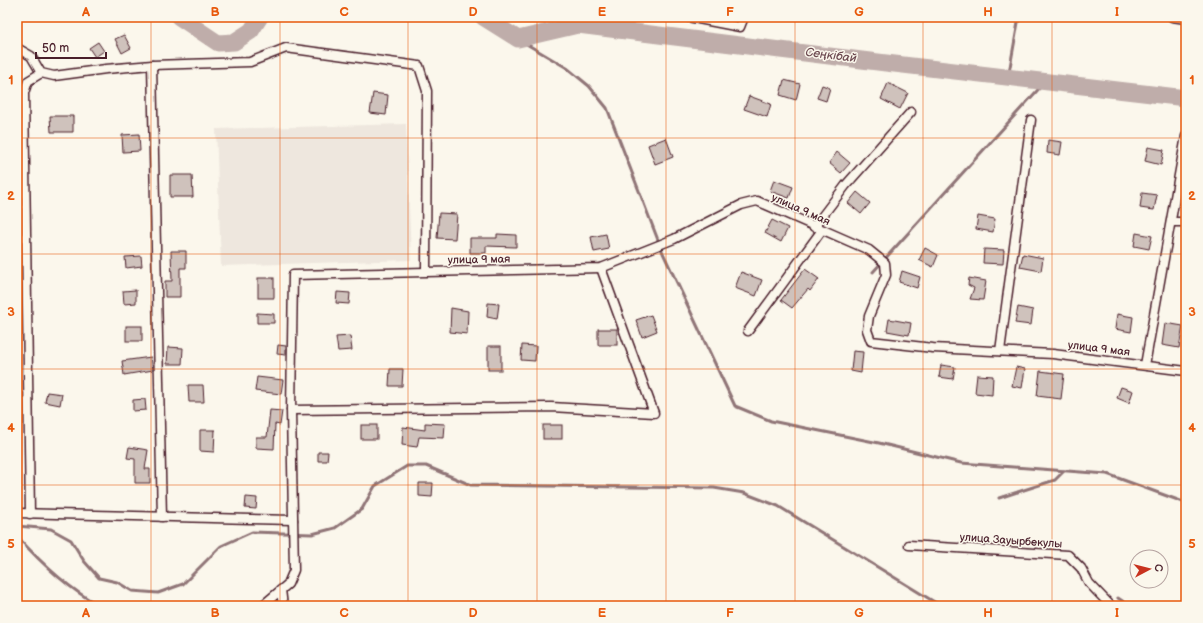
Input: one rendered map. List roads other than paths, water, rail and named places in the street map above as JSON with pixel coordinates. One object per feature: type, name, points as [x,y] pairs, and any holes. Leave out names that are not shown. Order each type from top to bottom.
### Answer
[{"type":"street","points":[[688,17],[740,27],[744,17]]},
{"type":"street","points":[[1172,17],[1186,19]]},
{"type":"street","points":[[17,48],[31,56],[41,73]]},
{"type":"street","points":[[30,514],[24,93],[28,81],[41,73],[54,76],[152,65],[250,62],[286,48],[419,66],[427,91],[426,271]]},
{"type":"street","points":[[152,65],[162,517]]},
{"type":"street","points":[[748,331],[846,185],[911,112]]},
{"type":"street","points":[[1000,350],[1030,120]]},
{"type":"street","points":[[1145,365],[1186,136]]},
{"type":"street","name":"улица 9 мая","points":[[291,410],[293,275],[601,268],[674,239],[741,205],[757,201],[869,250],[885,263],[886,274],[869,316],[867,330],[871,341],[933,348],[1000,350],[1053,354],[1186,371]]},
{"type":"street","points":[[1171,222],[1186,222]]},
{"type":"street","points":[[262,606],[288,584],[294,570],[291,410],[550,406],[654,413],[601,268]]},
{"type":"street","points":[[17,513],[293,520]]},
{"type":"street","name":"улица Зауырбекулы","points":[[909,545],[1068,555],[1081,568],[1089,583],[1111,606]]},
{"type":"street","points":[[281,590],[283,606]]},
{"type":"waterway","name":"Сеңкібай","points":[[179,17],[218,43],[234,42],[251,31],[260,17]]},
{"type":"waterway","name":"Сеңкібай","points":[[483,17],[518,39],[578,25],[1186,98]]},
{"type":"waterway","points":[[1008,78],[1019,17]]},
{"type":"waterway","points":[[518,39],[567,68],[589,86],[607,108],[663,253],[735,406],[771,421],[879,443],[961,463],[1107,474],[1186,503]]},
{"type":"waterway","points":[[873,272],[1045,82]]},
{"type":"waterway","points":[[17,526],[51,529],[71,540],[84,561],[99,578],[117,582],[132,591],[158,593],[183,584],[221,546],[252,532],[312,534],[335,528],[362,509],[375,486],[407,466],[426,466],[471,485],[714,488],[744,493],[778,506],[941,606]]},
{"type":"waterway","points":[[999,498],[1055,480],[1064,471]]},
{"type":"waterway","points":[[17,536],[35,556],[66,583],[77,592],[100,606]]},
{"type":"waterway","points":[[1118,598],[1130,606]]}]
